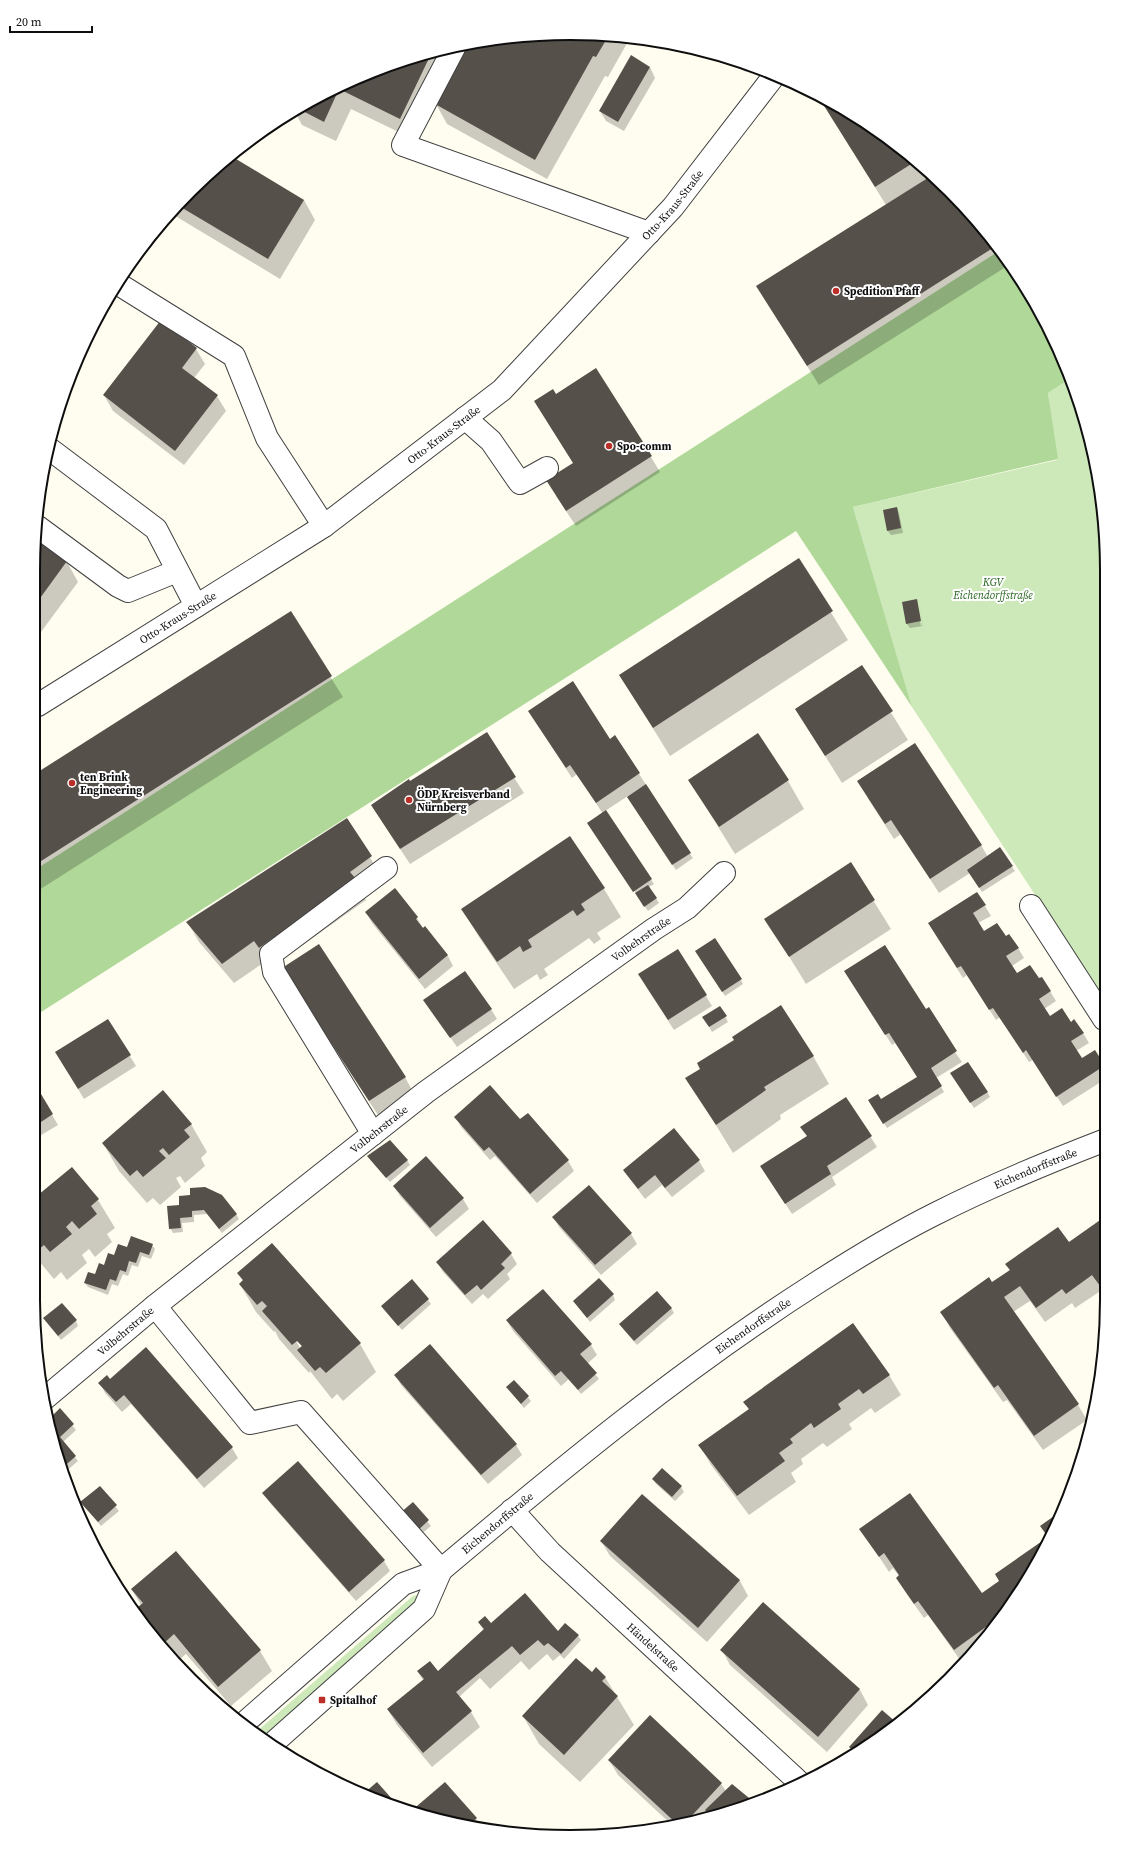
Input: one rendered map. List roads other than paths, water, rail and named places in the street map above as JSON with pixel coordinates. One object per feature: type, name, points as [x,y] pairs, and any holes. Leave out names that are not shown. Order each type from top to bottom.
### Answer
[{"type":"street","points":[[451,54],[403,145],[649,233]]},
{"type":"street","name":"Otto-Kraus-Straße","points":[[40,704],[324,526],[502,390],[672,207],[771,79]]},
{"type":"street","points":[[122,287],[234,356],[267,438],[324,526]]},
{"type":"street","points":[[465,418],[491,441],[520,483],[547,468]]},
{"type":"street","points":[[54,452],[156,529],[196,606]]},
{"type":"street","points":[[42,530],[118,586],[128,591],[177,571]]},
{"type":"street","points":[[373,1134],[274,972],[272,954],[386,868]]},
{"type":"street","name":"Volbehrstraße","points":[[49,1395],[155,1306],[426,1092],[654,929],[687,908],[724,873]]},
{"type":"street","points":[[1031,906],[1100,1013]]},
{"type":"street","name":"Eichendorffstraße","points":[[247,1720],[403,1584],[441,1570],[512,1510],[648,1400],[757,1322],[843,1266],[910,1227],[965,1199],[1042,1165],[1100,1142]]},
{"type":"street","points":[[155,1306],[250,1423],[301,1412],[441,1570]]},
{"type":"street","name":"Händelstraße","points":[[512,1510],[550,1552],[796,1779]]},
{"type":"street","name":"Eichendorffstraße","points":[[276,1741],[424,1609],[441,1570]]},
{"type":"place","name":"Spedition Pfaff","points":[[836,291]]},
{"type":"place","name":"Spo-comm","points":[[609,446]]},
{"type":"place","name":"ten Brink Engineering","points":[[72,783]]},
{"type":"place","name":"ÖDP Kreisverband Nürnberg","points":[[409,800]]},
{"type":"place","name":"Spitalhof","points":[[322,1700]]},
{"type":"park label","name":"KGV Eichendorffstraße","points":[[993,588]]}]
